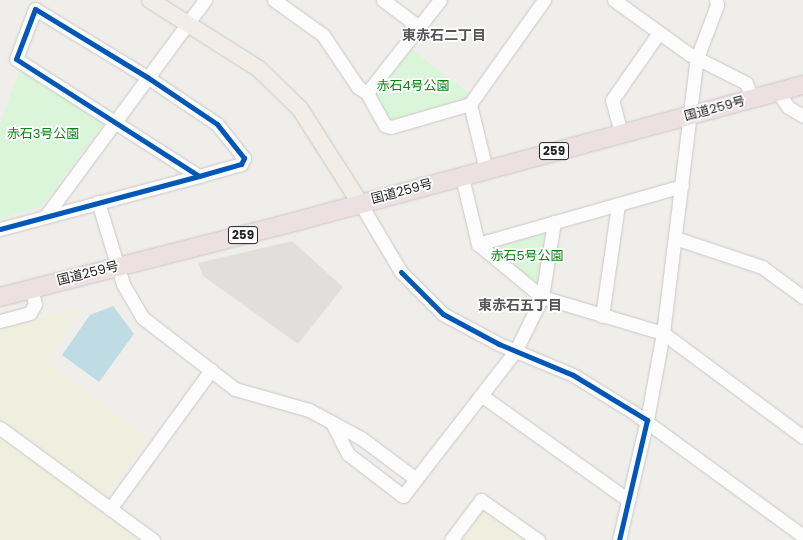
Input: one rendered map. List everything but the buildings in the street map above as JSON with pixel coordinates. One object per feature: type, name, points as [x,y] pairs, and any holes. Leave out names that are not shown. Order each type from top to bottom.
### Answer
[{"type":"highway","name":"国道259号","points":[[0,297],[462,177],[803,85]]},
{"type":"main road","points":[[150,0],[259,69],[300,109],[360,203]]},
{"type":"street","points":[[45,217],[205,0]]},
{"type":"street","points":[[274,0],[323,35],[358,87],[367,93],[386,125],[391,127],[470,104],[544,0]]},
{"type":"street","points":[[383,0],[419,27]]},
{"type":"street","points":[[367,93],[440,0]]},
{"type":"street","points":[[614,0],[658,34],[697,58],[746,82],[752,99]]},
{"type":"street","points":[[619,540],[646,420],[663,333],[697,58],[717,5],[716,0]]},
{"type":"street","points":[[0,229],[199,176],[241,164],[244,158],[217,124],[147,77],[35,9],[16,58],[116,121],[199,176]]},
{"type":"street","points":[[622,133],[612,100],[658,34]]},
{"type":"street","points":[[778,92],[788,107],[803,116]]},
{"type":"street","points":[[470,104],[486,170]]},
{"type":"street","points":[[462,177],[478,244],[542,297],[663,333],[803,437]]},
{"type":"street","points":[[478,244],[682,186]]},
{"type":"street","points":[[98,202],[123,284],[143,318],[235,389],[309,410],[361,438],[416,479]]},
{"type":"street","points":[[360,203],[401,272],[443,314],[516,350],[573,375],[646,420],[803,536]]},
{"type":"street","points":[[602,316],[618,205]]},
{"type":"street","points":[[333,424],[348,454],[403,496],[516,350],[542,297],[554,222]]},
{"type":"street","points":[[675,238],[762,267],[803,297]]},
{"type":"street","points":[[0,322],[30,313],[35,304],[31,288]]},
{"type":"street","points":[[110,509],[211,370]]},
{"type":"street","points":[[481,395],[628,500]]},
{"type":"street","points":[[0,428],[153,540]]},
{"type":"street","points":[[451,540],[481,500],[538,540]]},
{"type":"green space","name":"赤石4号公園","points":[[409,47],[472,95],[465,101],[390,120],[373,91]]},
{"type":"green space","name":"赤石3号公園","points":[[20,68],[105,122],[41,207],[0,219],[0,123]]},
{"type":"green space","name":"赤石5号公園","points":[[547,232],[541,291],[488,248]]},
{"type":"green space","points":[[86,305],[46,361],[148,438],[97,509],[138,540],[0,540],[0,330]]},
{"type":"green space","points":[[484,508],[527,540],[460,540]]},
{"type":"shaded area","points":[[292,241],[343,287],[298,344],[203,276],[198,263]]},
{"type":"water","points":[[113,306],[134,334],[99,382],[62,355],[90,315]]},
{"type":"cycle path","points":[[0,229],[199,176],[241,164],[244,158],[217,124],[147,77],[35,9],[16,59],[199,176]]},
{"type":"cycle path","points":[[401,272],[443,314],[499,344],[573,375],[647,420],[619,540]]},
{"type":"district","name":"東赤石二丁目","points":[[444,35]]},
{"type":"district","name":"東赤石五丁目","points":[[520,305]]}]
